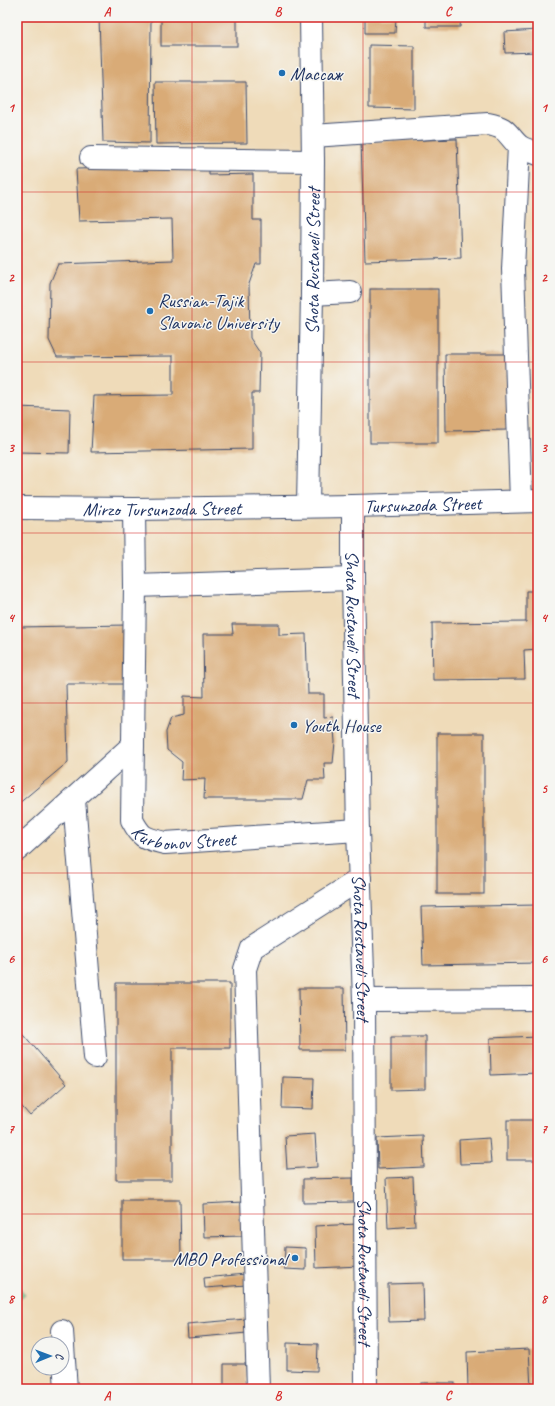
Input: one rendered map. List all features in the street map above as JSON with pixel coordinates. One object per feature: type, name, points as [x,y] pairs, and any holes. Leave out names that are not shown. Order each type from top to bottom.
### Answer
[{"type":"street","name":"Shota Rustaveli Street","points":[[308,506],[313,161],[311,17]]},
{"type":"street","points":[[313,136],[488,124],[500,126],[528,150],[513,269],[528,446],[529,501]]},
{"type":"street","points":[[91,158],[313,161]]},
{"type":"street","points":[[312,294],[350,292]]},
{"type":"street","name":"Tursunzoda Street","points":[[308,506],[529,501]]},
{"type":"street","name":"Mirzo Tursunzoda Street","points":[[17,508],[134,509],[308,506]]},
{"type":"street","name":"Shota Rustaveli Street","points":[[353,506],[358,830],[364,1000],[366,1389]]},
{"type":"street","name":"Kurbonov Street","points":[[134,509],[135,586],[132,820],[139,834],[165,843],[358,830]]},
{"type":"street","points":[[135,586],[353,579]]},
{"type":"street","points":[[17,850],[74,800],[132,745]]},
{"type":"street","points":[[74,800],[95,1057]]},
{"type":"street","points":[[258,1389],[245,969],[252,948],[360,879]]},
{"type":"street","points":[[364,1000],[538,999]]},
{"type":"street","points":[[62,1331],[66,1389]]},
{"type":"green space","points":[[17,1284],[25,1295],[17,1301]]},
{"type":"building","points":[[99,17],[151,17],[150,143],[103,142]]},
{"type":"building","points":[[161,17],[237,17],[237,46],[161,46]]},
{"type":"building","points":[[365,17],[396,17],[395,33],[365,33]]},
{"type":"building","points":[[426,17],[461,17],[460,27],[426,27]]},
{"type":"building","points":[[538,30],[538,52],[505,53],[504,32]]},
{"type":"building","points":[[369,45],[414,46],[414,109],[369,108]]},
{"type":"building","points":[[155,82],[246,82],[247,143],[156,144]]},
{"type":"building","points":[[457,139],[461,258],[365,261],[361,142]]},
{"type":"building","name":"Russian-Tajik Slavonic University","points":[[209,166],[209,175],[253,174],[253,220],[261,220],[261,264],[256,264],[249,284],[250,338],[260,353],[259,393],[252,393],[252,449],[91,452],[94,396],[173,395],[173,356],[57,357],[49,340],[50,283],[58,264],[173,260],[172,219],[79,221],[76,169]]},
{"type":"building","points":[[370,289],[438,289],[438,443],[370,443]]},
{"type":"building","points":[[445,354],[508,354],[508,430],[446,431]]},
{"type":"building","points":[[17,407],[70,409],[69,453],[17,452]]},
{"type":"building","points":[[526,591],[538,591],[538,649],[524,650],[525,679],[433,680],[432,623],[526,622]]},
{"type":"building","points":[[232,624],[279,624],[279,635],[306,634],[308,694],[324,694],[324,718],[333,717],[335,742],[333,763],[324,763],[325,780],[308,780],[303,799],[204,799],[205,779],[181,780],[182,762],[167,750],[166,732],[171,718],[184,715],[184,696],[204,697],[203,634],[233,634]]},
{"type":"building","points":[[127,625],[125,684],[66,684],[68,762],[17,805],[17,683],[19,627]]},
{"type":"building","points":[[437,733],[484,733],[484,894],[437,894]]},
{"type":"building","points":[[538,905],[538,963],[423,965],[421,907]]},
{"type":"building","points":[[116,983],[230,983],[230,1048],[172,1048],[172,1180],[116,1180]]},
{"type":"building","points":[[299,988],[344,988],[345,1050],[300,1050]]},
{"type":"building","points":[[17,1027],[66,1084],[30,1116],[17,1101]]},
{"type":"building","points":[[391,1036],[425,1036],[425,1089],[391,1090]]},
{"type":"building","points":[[538,1036],[538,1073],[491,1075],[490,1038]]},
{"type":"building","points":[[283,1077],[314,1078],[313,1109],[282,1108]]},
{"type":"building","points":[[507,1120],[538,1120],[538,1160],[507,1160]]},
{"type":"building","points":[[315,1134],[317,1167],[287,1169],[285,1136]]},
{"type":"building","points":[[423,1136],[424,1167],[378,1169],[377,1138]]},
{"type":"building","points":[[489,1138],[491,1163],[460,1164],[459,1140]]},
{"type":"building","points":[[413,1177],[415,1226],[388,1228],[386,1178]]},
{"type":"building","points":[[353,1178],[354,1202],[303,1203],[303,1179]]},
{"type":"building","points":[[122,1200],[180,1200],[181,1259],[122,1259]]},
{"type":"building","points":[[243,1202],[244,1236],[204,1237],[203,1204]]},
{"type":"building","points":[[358,1224],[360,1266],[316,1268],[315,1226]]},
{"type":"building","name":"MBO Professional","points":[[285,1247],[306,1248],[306,1270],[284,1269]]},
{"type":"building","points":[[245,1274],[246,1285],[205,1288],[204,1278]]},
{"type":"building","points":[[423,1283],[424,1321],[389,1322],[388,1284]]},
{"type":"building","points":[[246,1319],[247,1333],[188,1338],[187,1324]]},
{"type":"building","points":[[287,1343],[318,1344],[317,1371],[287,1370]]},
{"type":"building","points":[[529,1349],[531,1389],[468,1389],[467,1352]]},
{"type":"building","points":[[224,1364],[246,1364],[247,1389],[224,1389]]},
{"type":"building","points":[[421,1383],[455,1383],[455,1389],[421,1389]]},
{"type":"place","name":"Массаж","points":[[282,73]]},
{"type":"place","name":"Russian-Tajik Slavonic University","points":[[150,311]]},
{"type":"place","name":"Youth House","points":[[294,725]]},
{"type":"place","name":"MBO Professional","points":[[295,1258]]}]
